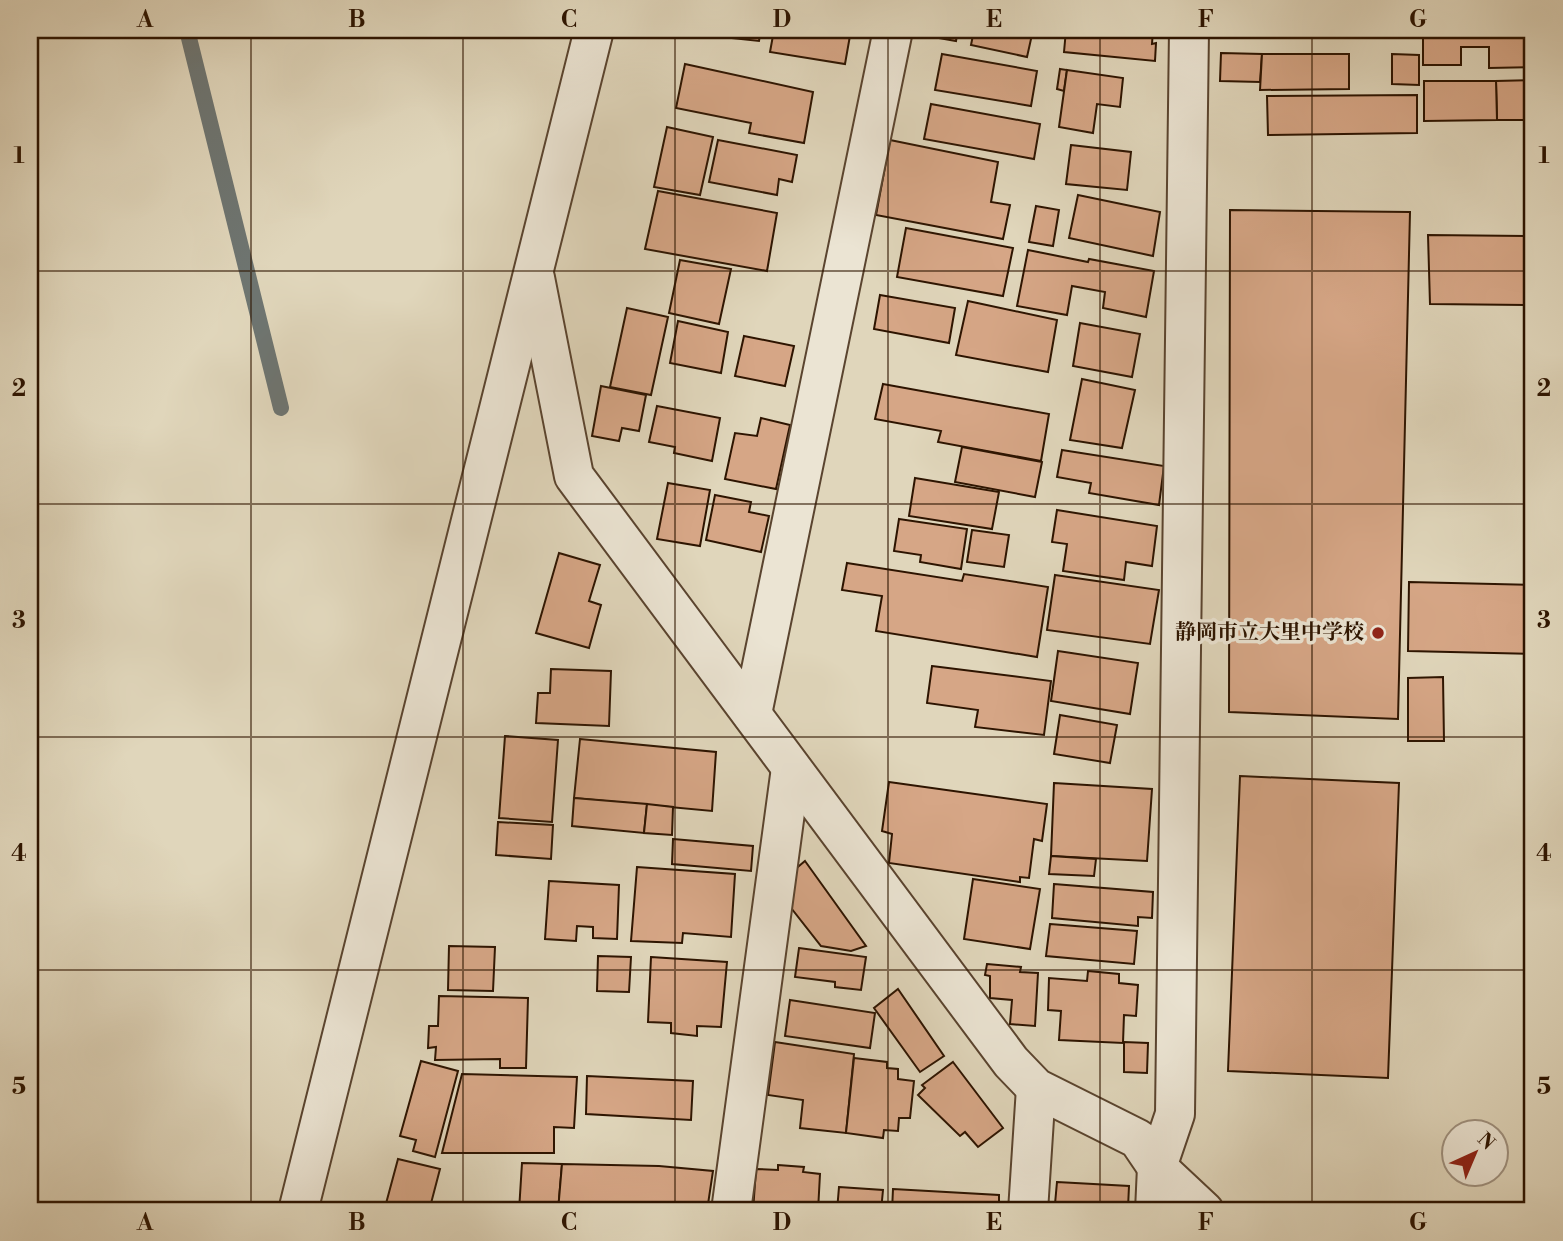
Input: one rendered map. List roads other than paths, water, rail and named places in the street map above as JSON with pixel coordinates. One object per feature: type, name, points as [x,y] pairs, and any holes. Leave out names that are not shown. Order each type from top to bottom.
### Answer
[{"type":"street","points":[[298,1211],[594,30]]},
{"type":"street","points":[[752,714],[893,30]]},
{"type":"street","points":[[1155,1211],[1157,1167],[1175,1114],[1189,30]]},
{"type":"street","points":[[534,269],[575,476],[1010,1062],[1036,1088],[1138,1139],[1157,1167],[1204,1211]]},
{"type":"street","points":[[731,1211],[791,768]]},
{"type":"street","points":[[1028,1211],[1036,1088]]},
{"type":"waterway","points":[[187,30],[281,408]]},
{"type":"place","name":"静岡市立大里中学校","points":[[1378,633]]}]
